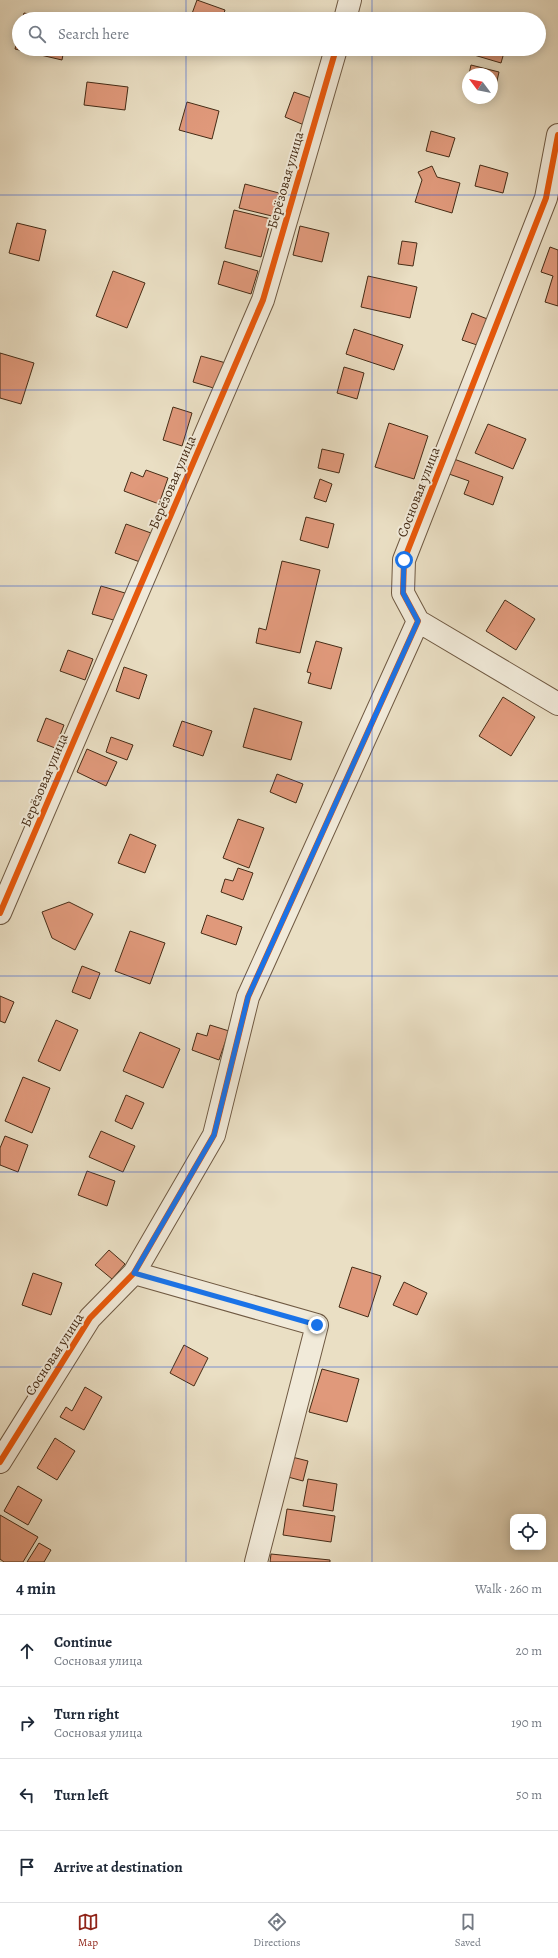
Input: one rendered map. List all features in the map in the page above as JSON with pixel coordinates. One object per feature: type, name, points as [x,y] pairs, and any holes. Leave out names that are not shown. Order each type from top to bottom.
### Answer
[{"type":"street","points":[[346,12],[350,0]]},
{"type":"street","name":"Берёзовая улица","points":[[0,913],[263,300],[334,56]]},
{"type":"street","name":"Сосновая улица","points":[[0,1462],[90,1318],[134,1273],[214,1135],[248,997],[418,621],[403,593],[404,560],[546,198],[558,135]]},
{"type":"street","points":[[418,621],[558,704]]},
{"type":"street","points":[[134,1273],[317,1325],[256,1562]]},
{"type":"building","points":[[197,0],[225,10],[224,12],[193,12]]},
{"type":"building","points":[[45,56],[63,56],[62,60]]},
{"type":"building","points":[[477,56],[503,56],[501,63]]},
{"type":"building","points":[[471,65],[483,68],[470,68]]},
{"type":"building","points":[[87,82],[128,87],[125,110],[84,105]]},
{"type":"building","points":[[294,92],[314,99],[304,125],[285,117]]},
{"type":"building","points":[[187,102],[219,111],[212,139],[179,130]]},
{"type":"building","points":[[431,131],[455,138],[449,157],[426,151]]},
{"type":"building","points":[[480,165],[508,173],[503,193],[475,186]]},
{"type":"building","points":[[432,166],[437,177],[460,183],[452,213],[415,202],[422,180],[418,172]]},
{"type":"building","points":[[245,184],[279,193],[272,216],[239,208]]},
{"type":"building","points":[[234,210],[271,219],[261,257],[225,248]]},
{"type":"building","points":[[17,223],[46,230],[39,261],[9,253]]},
{"type":"building","points":[[300,226],[329,233],[322,262],[293,255]]},
{"type":"building","points":[[402,241],[417,243],[413,266],[398,264]]},
{"type":"building","points":[[550,247],[558,250],[558,306],[545,302],[553,276],[541,272]]},
{"type":"building","points":[[224,261],[258,271],[251,294],[218,284]]},
{"type":"building","points":[[113,271],[145,283],[127,328],[96,316]]},
{"type":"building","points":[[368,276],[417,287],[410,318],[361,307]]},
{"type":"building","points":[[472,313],[490,320],[480,346],[462,340]]},
{"type":"building","points":[[354,329],[403,345],[394,370],[346,354]]},
{"type":"building","points":[[0,353],[34,363],[21,404],[0,398]]},
{"type":"building","points":[[201,356],[226,363],[217,389],[193,382]]},
{"type":"building","points":[[344,367],[364,373],[357,399],[337,393]]},
{"type":"building","points":[[173,407],[192,413],[182,446],[163,440]]},
{"type":"building","points":[[389,423],[428,436],[414,479],[375,467]]},
{"type":"building","points":[[488,424],[526,439],[513,469],[475,453]]},
{"type":"building","points":[[322,449],[344,454],[339,473],[318,468]]},
{"type":"building","points":[[454,459],[503,477],[493,505],[464,494],[469,481],[449,474]]},
{"type":"building","points":[[146,470],[168,478],[159,504],[124,491],[131,472],[143,477]]},
{"type":"building","points":[[320,479],[332,484],[326,502],[314,498]]},
{"type":"building","points":[[306,517],[334,524],[328,548],[300,540]]},
{"type":"building","points":[[126,524],[151,533],[140,562],[115,553]]},
{"type":"building","points":[[282,561],[320,570],[300,653],[256,643],[259,628],[266,630]]},
{"type":"building","points":[[101,586],[125,593],[117,621],[92,614]]},
{"type":"building","points":[[505,600],[535,619],[516,650],[486,631]]},
{"type":"building","points":[[316,641],[342,648],[331,689],[308,683],[311,673],[307,672]]},
{"type":"building","points":[[68,650],[93,659],[85,680],[60,671]]},
{"type":"building","points":[[124,667],[147,675],[139,699],[116,691]]},
{"type":"building","points":[[503,697],[535,717],[511,756],[479,736]]},
{"type":"building","points":[[254,708],[302,722],[291,760],[243,747]]},
{"type":"building","points":[[46,718],[64,725],[55,748],[37,741]]},
{"type":"building","points":[[182,721],[212,731],[203,756],[173,746]]},
{"type":"building","points":[[111,737],[133,745],[127,760],[106,752]]},
{"type":"building","points":[[87,749],[117,762],[106,786],[77,772]]},
{"type":"building","points":[[277,774],[303,784],[296,803],[270,792]]},
{"type":"building","points":[[238,819],[264,828],[249,868],[223,858]]},
{"type":"building","points":[[130,834],[156,845],[145,873],[118,863]]},
{"type":"building","points":[[238,868],[253,873],[243,900],[221,892],[225,879],[233,881]]},
{"type":"building","points":[[69,902],[93,914],[75,950],[52,938],[42,912]]},
{"type":"building","points":[[207,915],[242,927],[236,945],[201,933]]},
{"type":"building","points":[[130,931],[165,943],[150,984],[115,971]]},
{"type":"building","points":[[82,966],[100,973],[90,999],[72,992]]},
{"type":"building","points":[[0,996],[14,1002],[5,1023],[0,1021]]},
{"type":"building","points":[[56,1020],[78,1030],[60,1071],[38,1061]]},
{"type":"building","points":[[210,1025],[229,1031],[219,1060],[192,1050],[197,1033],[207,1036]]},
{"type":"building","points":[[140,1032],[180,1049],[163,1088],[123,1071]]},
{"type":"building","points":[[23,1077],[50,1088],[32,1133],[5,1121]]},
{"type":"building","points":[[126,1095],[144,1103],[132,1129],[115,1121]]},
{"type":"building","points":[[101,1131],[135,1146],[123,1172],[89,1157]]},
{"type":"building","points":[[5,1136],[28,1145],[18,1172],[0,1165],[0,1148]]},
{"type":"building","points":[[87,1171],[115,1181],[107,1206],[78,1195]]},
{"type":"building","points":[[109,1250],[125,1264],[112,1279],[95,1265]]},
{"type":"building","points":[[352,1267],[381,1276],[368,1317],[339,1307]]},
{"type":"building","points":[[33,1273],[62,1283],[51,1315],[22,1305]]},
{"type":"building","points":[[404,1282],[427,1293],[417,1315],[393,1305]]},
{"type":"building","points":[[184,1345],[208,1358],[194,1386],[170,1373]]},
{"type":"building","points":[[322,1369],[359,1379],[347,1422],[309,1412]]},
{"type":"building","points":[[85,1387],[102,1397],[84,1430],[60,1417],[66,1407],[72,1411]]},
{"type":"building","points":[[55,1438],[75,1451],[57,1480],[37,1468]]},
{"type":"building","points":[[292,1457],[308,1461],[303,1481],[288,1477]]},
{"type":"building","points":[[308,1479],[337,1484],[333,1511],[303,1506]]},
{"type":"building","points":[[18,1486],[42,1500],[28,1525],[4,1511]]},
{"type":"building","points":[[287,1509],[335,1516],[331,1542],[283,1535]]},
{"type":"building","points":[[0,1515],[38,1537],[23,1562],[4,1562],[0,1559]]},
{"type":"building","points":[[39,1543],[51,1550],[44,1562],[27,1562]]},
{"type":"building","points":[[271,1554],[330,1560],[330,1562],[270,1562]]},
{"type":"cycle path","points":[[0,913],[263,300],[334,56]]},
{"type":"cycle path","points":[[0,1462],[90,1318],[134,1273],[214,1135],[248,997],[418,621],[403,593],[404,560],[546,198],[558,135]]},
{"type":"route","points":[[317,1325],[134,1273],[214,1135],[248,997],[418,621],[403,593],[404,560]]}]
